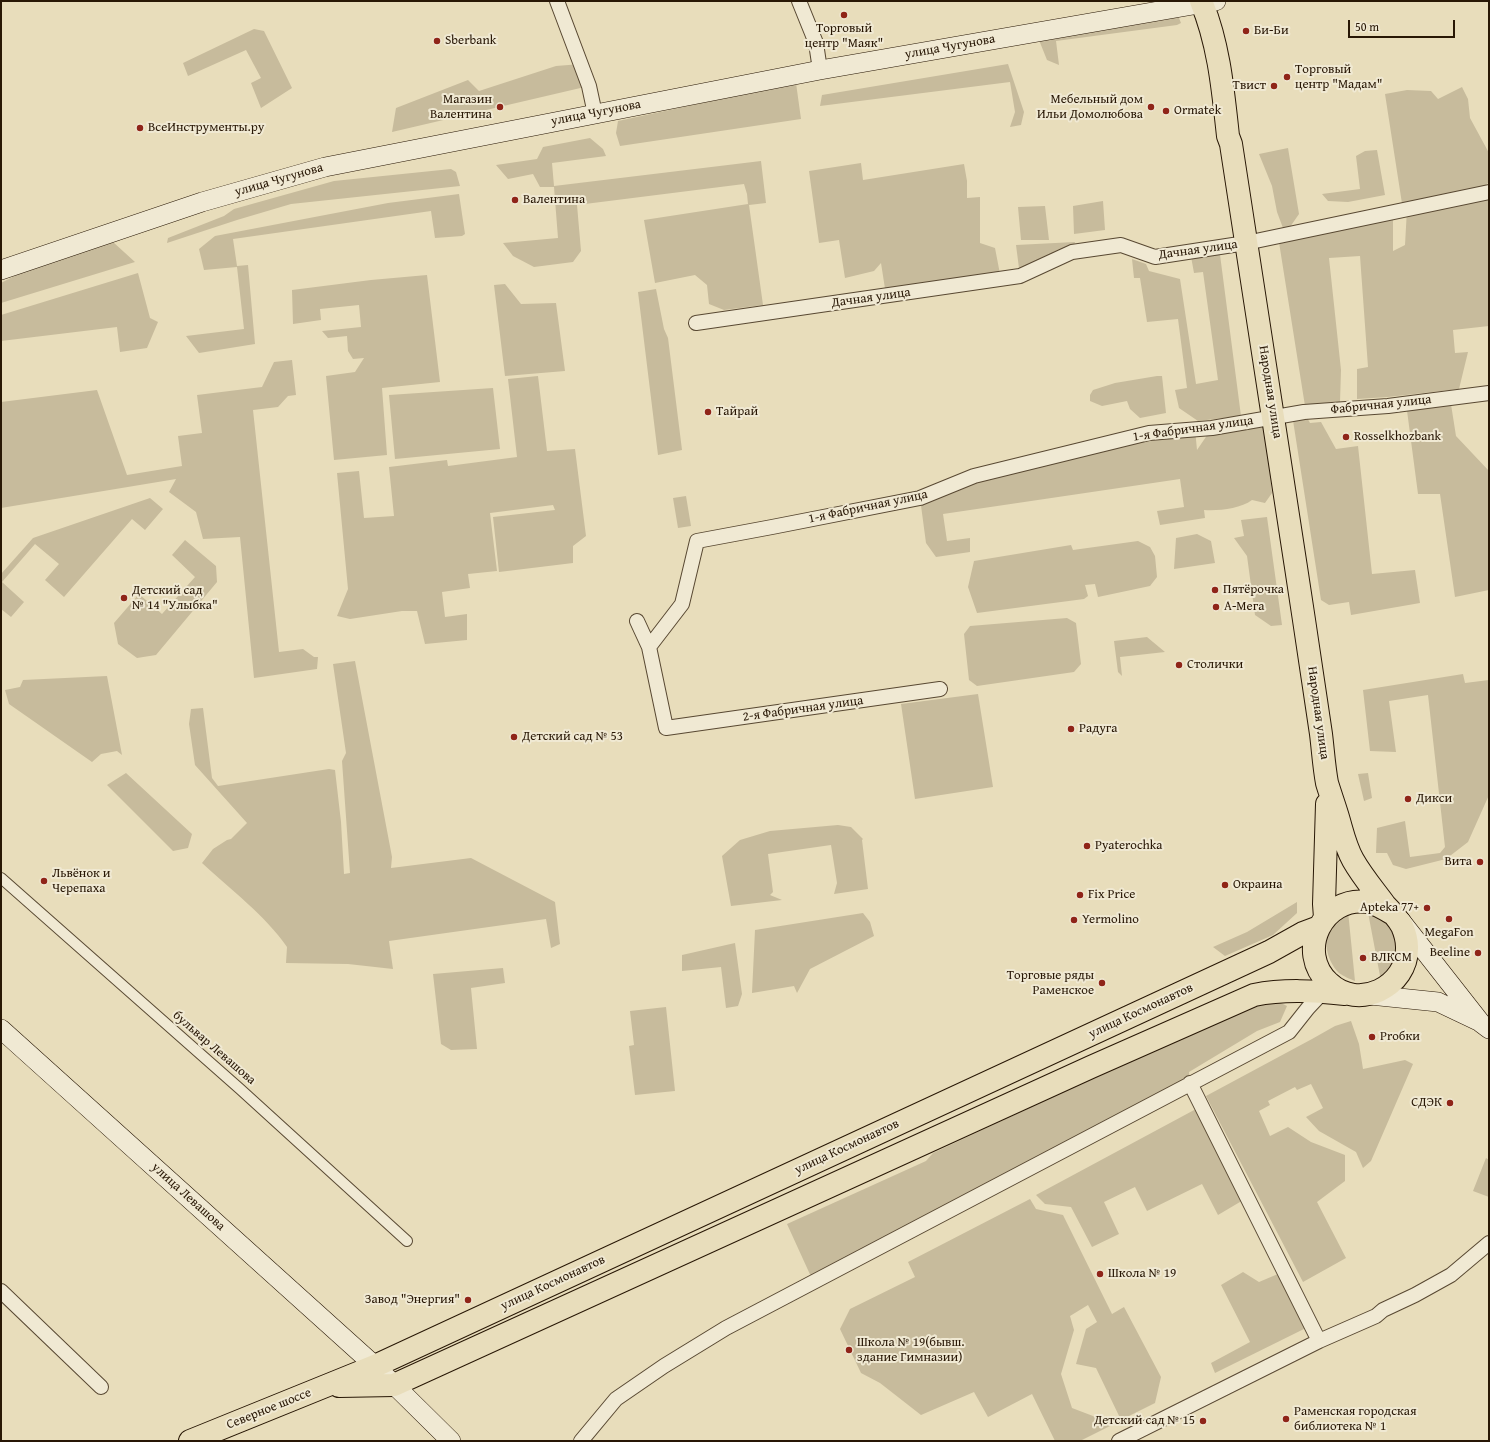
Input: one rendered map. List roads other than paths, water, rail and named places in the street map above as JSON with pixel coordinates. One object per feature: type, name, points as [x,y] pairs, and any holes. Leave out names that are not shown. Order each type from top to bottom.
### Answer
[{"type":"main road","name":"улица Чугунова","points":[[1,270],[202,202],[325,167],[820,70],[1206,2]]},
{"type":"main road","name":"Народная улица","points":[[1206,2],[1222,79],[1228,136],[1231,144],[1274,417],[1327,783],[1349,852],[1368,883],[1392,914]]},
{"type":"main road","name":"Народная улица","points":[[1322,922],[1324,904],[1327,783]]},
{"type":"main road","points":[[1357,902],[1377,904],[1392,914],[1402,927],[1407,942],[1405,964],[1397,978],[1386,988],[1363,995],[1338,990],[1328,983],[1316,964],[1313,944],[1322,922],[1340,907],[1357,902]]},
{"type":"main road","name":"улица Космонавтов","points":[[1392,914],[1405,925],[1485,1026]]},
{"type":"main road","name":"улица Космонавтов","points":[[375,1366],[1269,952],[1322,922]]},
{"type":"main road","name":"улица Космонавтов","points":[[394,1385],[1090,1067],[1254,995],[1277,992],[1323,992],[1438,1002],[1485,1026]]},
{"type":"main road","name":"улица Левашова","points":[[1,1029],[375,1366],[451,1441]]},
{"type":"main road","name":"Северное шоссе","points":[[190,1441],[375,1366]]},
{"type":"main road","name":"Северное шоссе","points":[[325,1386],[394,1385]]},
{"type":"street","points":[[557,1],[589,86],[595,114]]},
{"type":"street","points":[[799,1],[816,43],[820,70]]},
{"type":"street","name":"Дачная улица","points":[[696,323],[1020,276],[1072,252],[1121,245],[1155,257],[1246,243],[1489,192]]},
{"type":"street","name":"Фабричная улица","points":[[1274,417],[1304,412],[1388,406],[1489,393]]},
{"type":"street","name":"1-я Фабричная улица","points":[[649,647],[682,604],[697,541],[920,498],[974,476],[1149,433],[1212,428],[1274,417]]},
{"type":"street","points":[[637,621],[649,647]]},
{"type":"street","name":"2-я Фабричная улица","points":[[649,647],[666,728],[940,689]]},
{"type":"street","name":"бульвар Левашова","points":[[1,878],[234,1084],[406,1241]]},
{"type":"street","points":[[581,1441],[616,1399],[664,1366],[726,1328],[1289,1032],[1323,992]]},
{"type":"street","points":[[1190,1083],[1319,1341]]},
{"type":"street","points":[[1119,1441],[1319,1341],[1376,1316],[1383,1310],[1415,1295],[1451,1275],[1489,1243]]},
{"type":"street","points":[[1,1292],[101,1387]]},
{"type":"place","name":"Торговый центр \"Маяк\"","points":[[844,15]]},
{"type":"place","name":"Би-Би","points":[[1246,31]]},
{"type":"place","name":"Sberbank","points":[[437,41]]},
{"type":"place","name":"Торговый центр \"Мадам\"","points":[[1287,77]]},
{"type":"place","name":"Твист","points":[[1274,86]]},
{"type":"place","name":"Магазин Валентина","points":[[500,107]]},
{"type":"place","name":"Мебельный дом Ильи Домолюбова","points":[[1151,107]]},
{"type":"place","name":"Ormatek","points":[[1166,111]]},
{"type":"place","name":"ВсеИнструменты.ру","points":[[140,128]]},
{"type":"place","name":"Валентина","points":[[515,200]]},
{"type":"place","name":"Тайрай","points":[[708,412]]},
{"type":"place","name":"Rosselkhozbank","points":[[1346,437]]},
{"type":"place","name":"Пятёрочка","points":[[1215,590]]},
{"type":"place","name":"Детский сад № 14 \"Улыбка\"","points":[[124,598]]},
{"type":"place","name":"А-Мега","points":[[1216,607]]},
{"type":"place","name":"Столички","points":[[1179,665]]},
{"type":"place","name":"Радуга","points":[[1071,729]]},
{"type":"place","name":"Детский сад № 53","points":[[514,737]]},
{"type":"place","name":"Дикси","points":[[1408,799]]},
{"type":"place","name":"Pyaterochka","points":[[1087,846]]},
{"type":"place","name":"Вита","points":[[1480,862]]},
{"type":"place","name":"Львёнок и Черепаха","points":[[44,881]]},
{"type":"place","name":"Окраина","points":[[1225,885]]},
{"type":"place","name":"Fix Price","points":[[1080,895]]},
{"type":"place","name":"Apteka 77+","points":[[1427,908]]},
{"type":"place","name":"MegaFon","points":[[1449,919]]},
{"type":"place","name":"Yermolino","points":[[1074,920]]},
{"type":"place","name":"Beeline","points":[[1478,953]]},
{"type":"place","name":"ВЛКСМ","points":[[1363,958]]},
{"type":"place","name":"Торговые ряды Раменское","points":[[1102,983]]},
{"type":"place","name":"Proбки","points":[[1372,1037]]},
{"type":"place","name":"СДЭК","points":[[1450,1103]]},
{"type":"place","name":"Школа № 19","points":[[1100,1274]]},
{"type":"place","name":"Завод \"Энергия\"","points":[[468,1300]]},
{"type":"place","name":"Школа № 19(бывш. здание Гимназии)","points":[[849,1350]]},
{"type":"place","name":"Раменская городская библиотека № 1","points":[[1286,1419]]},
{"type":"place","name":"Детский сад № 15","points":[[1203,1421]]}]
